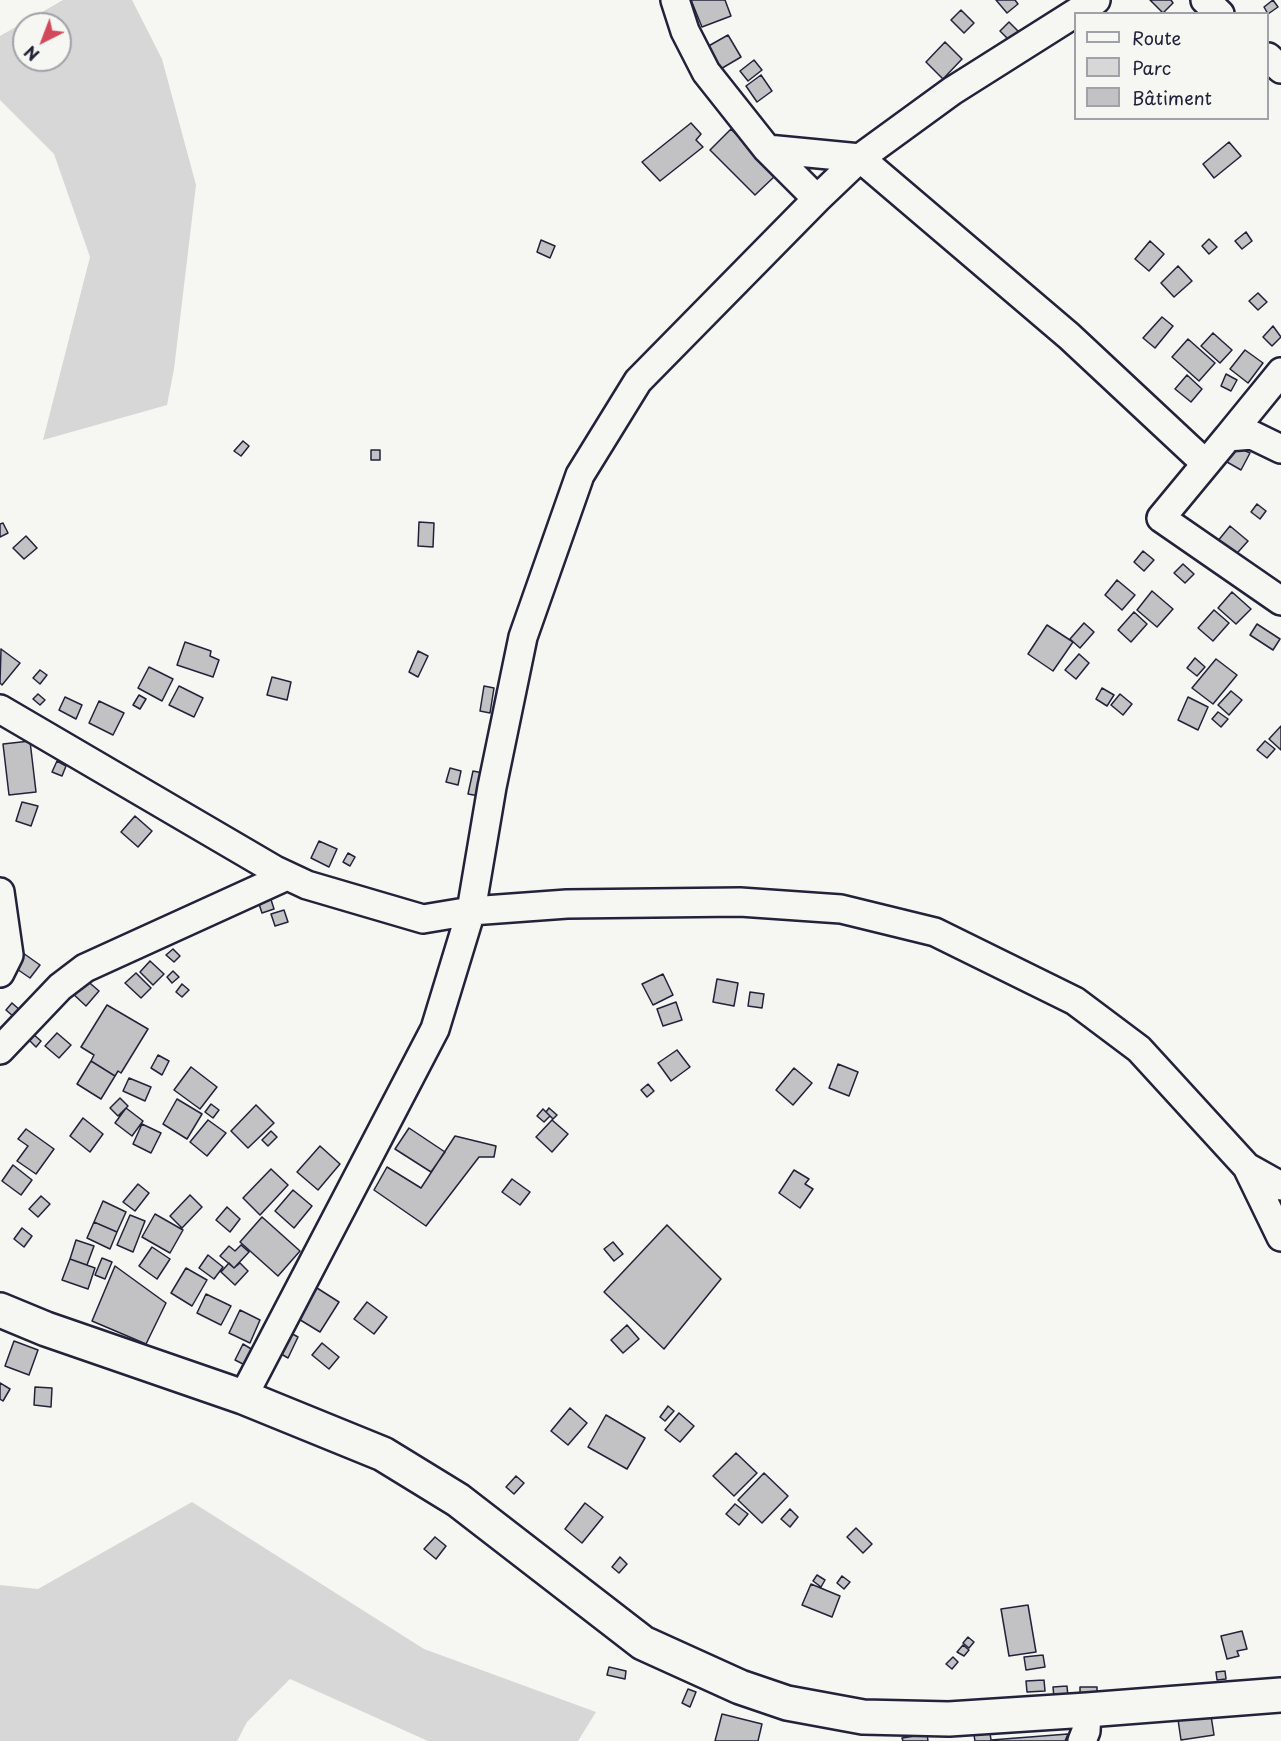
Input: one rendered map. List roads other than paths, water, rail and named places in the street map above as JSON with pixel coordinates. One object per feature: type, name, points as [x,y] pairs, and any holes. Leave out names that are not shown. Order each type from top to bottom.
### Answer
[{"type":"main road","points":[[0,1310],[46,1329],[243,1397],[383,1454],[425,1478],[498,1530],[643,1643],[740,1687],[787,1703],[863,1717],[1085,1726],[1281,1695]]},
{"type":"street","points":[[675,0],[685,31],[706,72],[767,149],[817,199]]},
{"type":"street","points":[[1077,12],[1096,0]]},
{"type":"street","points":[[1205,0],[1218,12]]},
{"type":"street","points":[[243,1397],[435,1029],[471,911],[492,787],[523,637],[580,475],[638,381],[860,158],[952,91],[1074,14]]},
{"type":"street","points":[[1269,58],[1281,69]]},
{"type":"street","points":[[767,149],[860,158],[1069,336],[1206,463]]},
{"type":"street","points":[[1281,372],[1161,518],[1281,601]]},
{"type":"street","points":[[1228,436],[1252,435],[1281,449]]},
{"type":"street","points":[[0,709],[287,876],[307,885],[423,919],[471,911],[567,904],[740,902],[841,909],[935,932],[1075,1001],[1139,1049],[1247,1167],[1281,1237]]},
{"type":"street","points":[[0,1050],[60,987],[85,968],[287,876]]},
{"type":"street","points":[[0,891],[9,955],[0,973]]},
{"type":"street","points":[[1247,1167],[1278,1176]]}]
